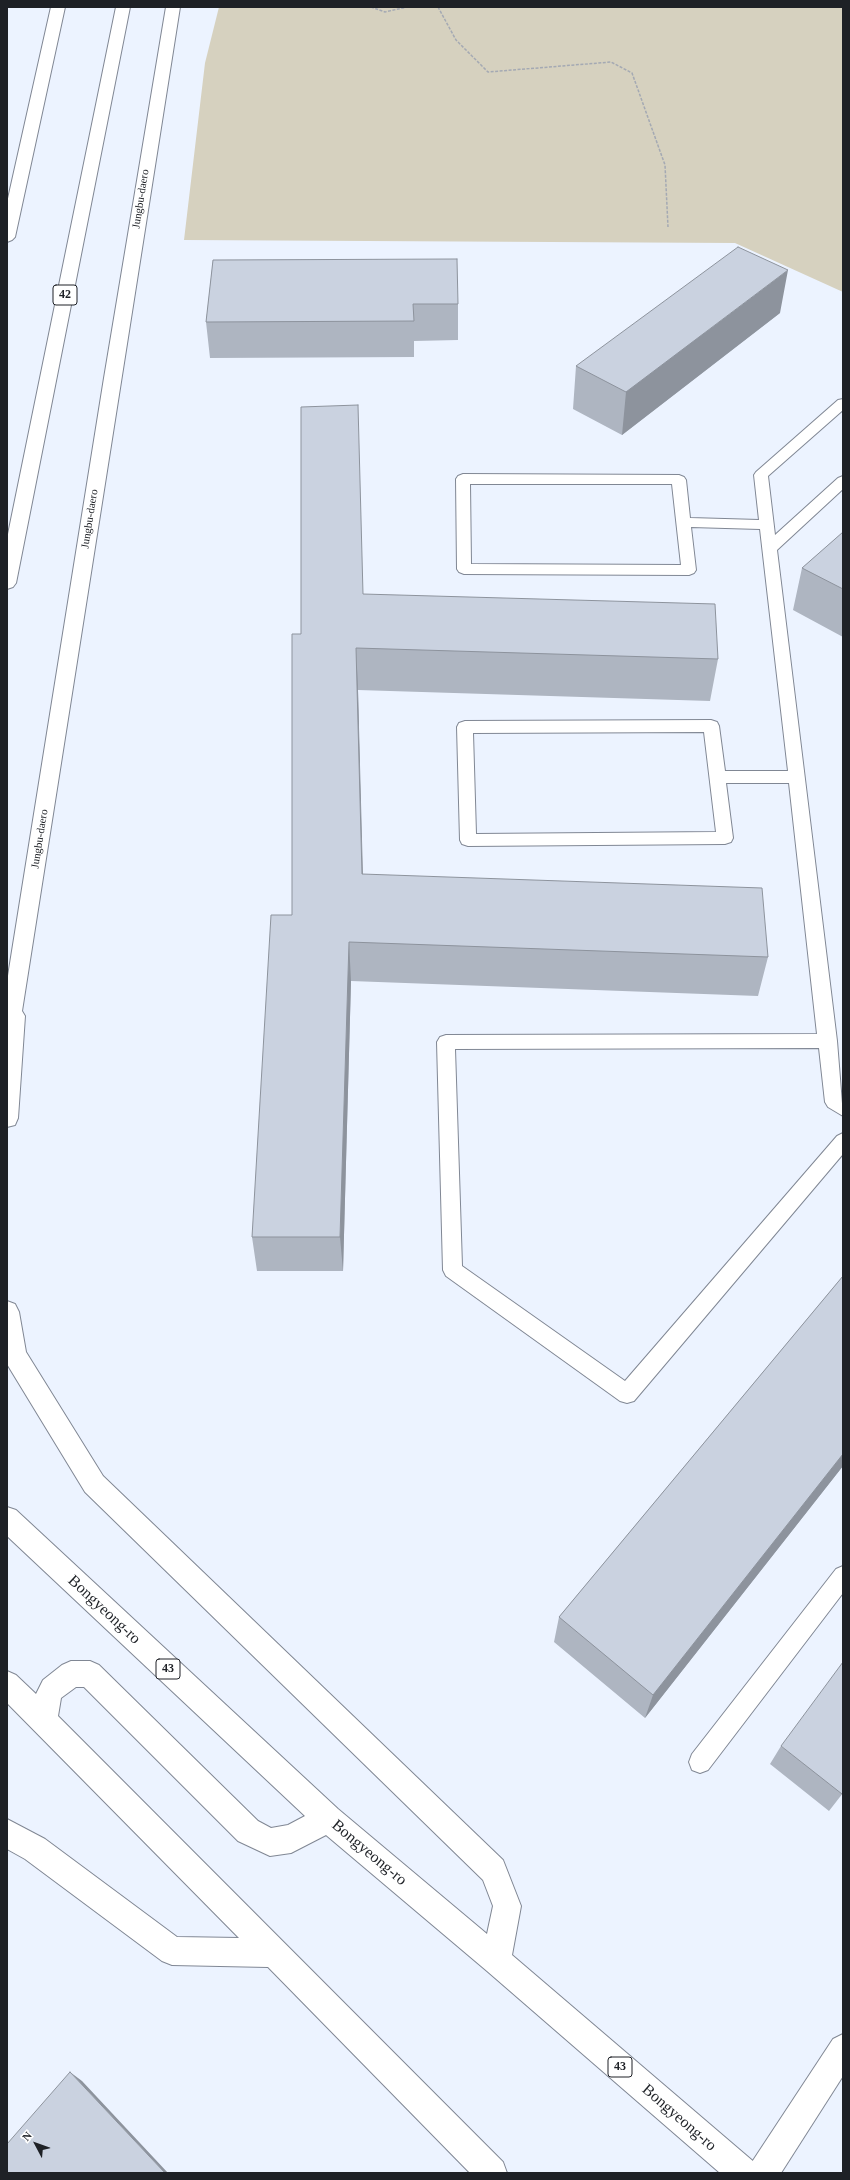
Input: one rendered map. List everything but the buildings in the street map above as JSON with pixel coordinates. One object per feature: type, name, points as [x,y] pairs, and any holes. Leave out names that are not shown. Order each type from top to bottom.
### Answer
[{"type":"main road","points":[[7,237],[58,7]]},
{"type":"main road","name":"42","points":[[7,583],[123,7]]},
{"type":"main road","name":"Jungbu-daero","points":[[7,1030],[16,992],[110,393],[173,7]]},
{"type":"main road","points":[[7,1118],[16,992]]},
{"type":"main road","points":[[7,1312],[15,1355],[94,1484],[493,1870],[508,1906],[497,1960]]},
{"type":"main road","name":"Bongyeong-ro","points":[[7,1519],[328,1819],[497,1960],[743,2173]]},
{"type":"main road","points":[[44,1721],[46,1703],[52,1689],[71,1674],[90,1674],[248,1831],[270,1842],[291,1839],[328,1819]]},
{"type":"main road","points":[[7,1684],[492,2173]]},
{"type":"main road","points":[[7,1833],[34,1849],[172,1951],[274,1953]]},
{"type":"main road","points":[[763,2173],[843,2049]]},
{"type":"lane","points":[[843,403],[761,475],[834,1102],[843,1108]]},
{"type":"lane","points":[[463,479],[679,480],[684,522],[689,570],[464,569],[463,479]]},
{"type":"lane","points":[[770,549],[843,481]]},
{"type":"lane","points":[[684,522],[767,525]]},
{"type":"lane","points":[[711,726],[718,777],[725,838],[468,840],[465,727],[711,726]]},
{"type":"lane","points":[[718,777],[796,777]]},
{"type":"lane","points":[[828,1041],[446,1042],[453,1270],[627,1394],[843,1141]]},
{"type":"lane","points":[[700,1762],[843,1576]]},
{"type":"path","points":[[371,7],[385,12],[407,7]]},
{"type":"path","points":[[438,7],[456,40],[488,72],[611,62],[632,73],[665,165],[668,227]]},
{"type":"shaded area","points":[[219,7],[843,7],[843,292],[735,243],[184,240],[205,63]]}]
